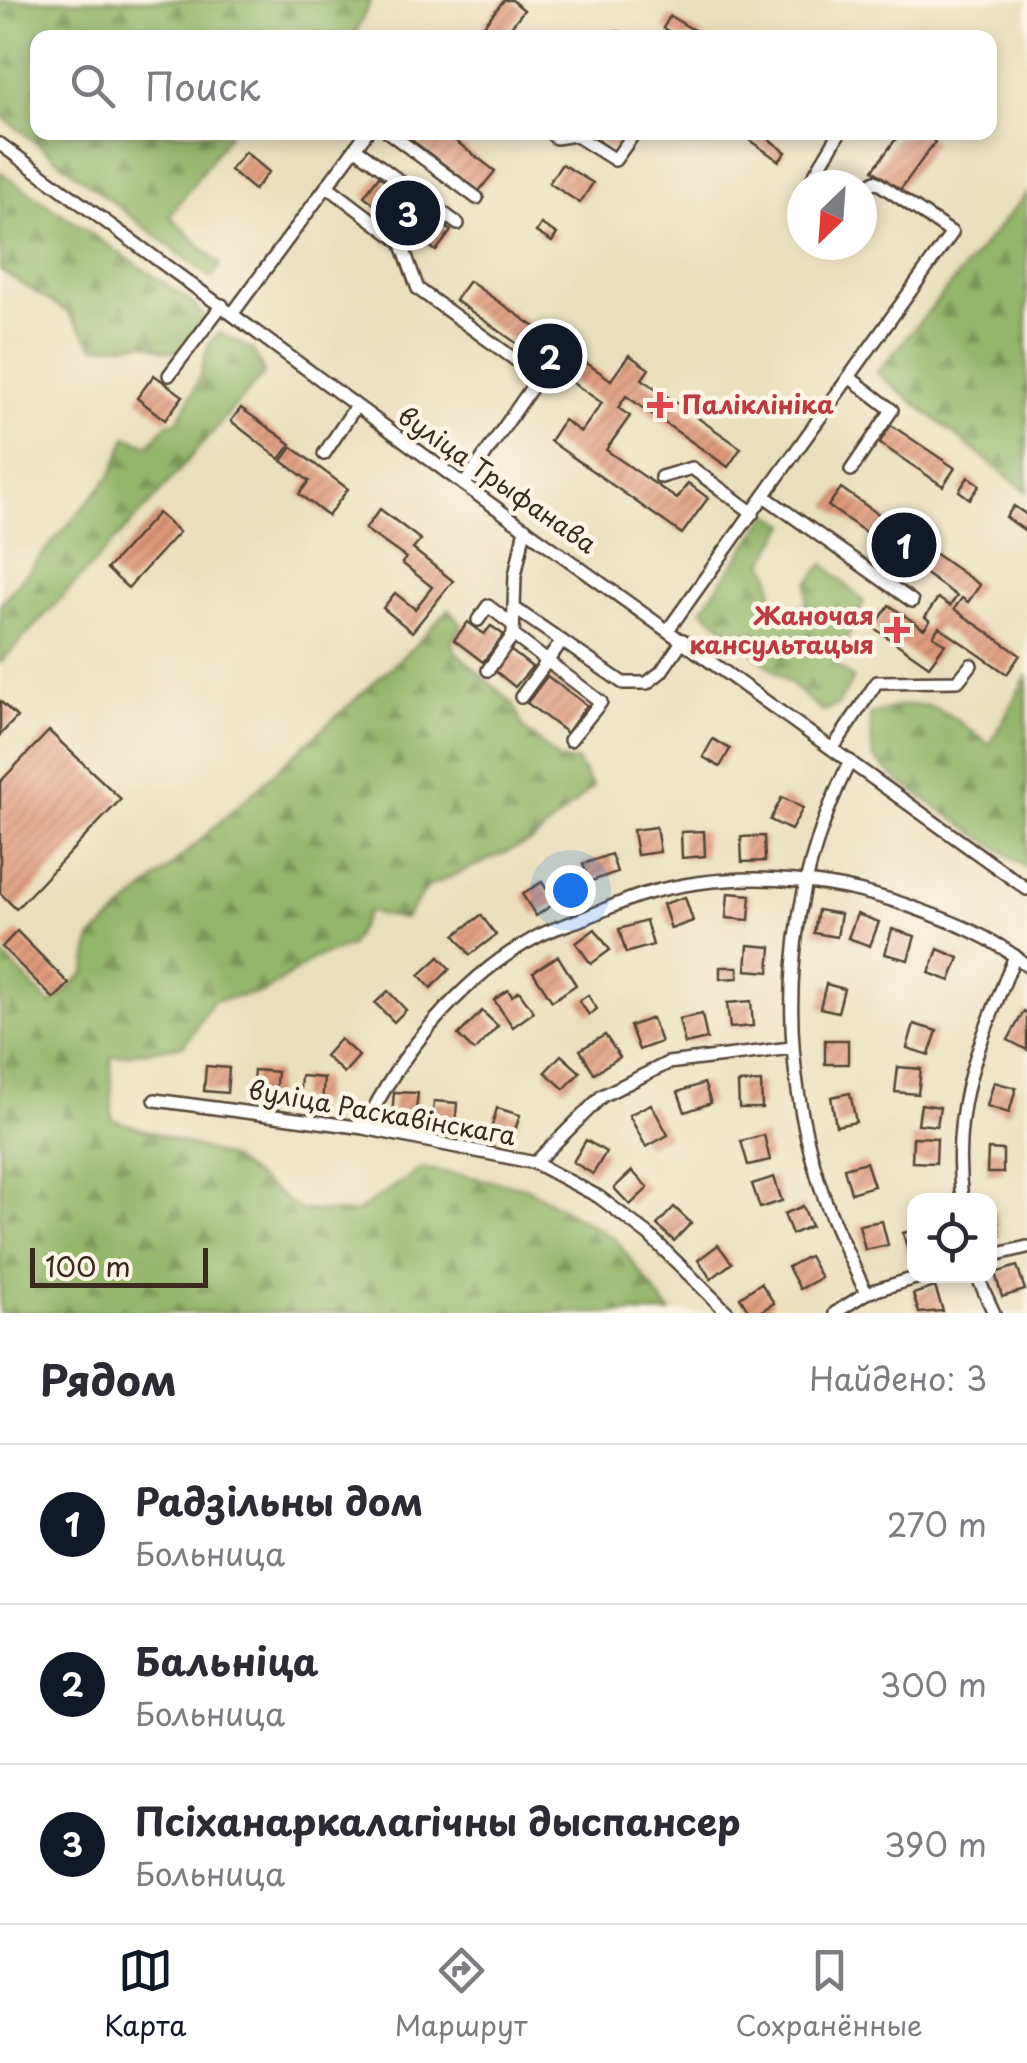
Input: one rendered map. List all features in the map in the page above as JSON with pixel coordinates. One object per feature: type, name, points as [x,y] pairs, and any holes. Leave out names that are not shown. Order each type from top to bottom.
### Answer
[{"type":"street","points":[[233,313],[361,140]]},
{"type":"street","points":[[399,140],[477,198]]},
{"type":"street","points":[[583,140],[615,160],[629,140]]},
{"type":"street","points":[[817,170],[835,140]]},
{"type":"street","name":"вуліца Трыфанава","points":[[0,144],[464,485],[1027,889]]},
{"type":"street","points":[[355,148],[458,224]]},
{"type":"street","points":[[668,630],[952,233],[877,183]]},
{"type":"street","points":[[327,186],[401,242],[418,289],[539,377],[464,485]]},
{"type":"street","points":[[169,375],[222,305]]},
{"type":"street","points":[[850,378],[892,410],[851,470]]},
{"type":"street","points":[[324,454],[356,406]]},
{"type":"street","points":[[661,477],[692,468],[752,512]]},
{"type":"street","points":[[764,496],[912,600]]},
{"type":"street","points":[[488,670],[513,630],[515,576],[525,528]]},
{"type":"street","points":[[478,620],[488,606],[548,661],[601,702],[570,740]]},
{"type":"street","points":[[514,608],[623,684],[647,684],[683,640]]},
{"type":"street","points":[[521,697],[562,641]]},
{"type":"street","points":[[833,748],[878,682],[958,681],[971,665]]},
{"type":"street","points":[[850,761],[836,788],[805,880],[791,968],[792,1048],[818,1179],[866,1293]]},
{"type":"street","points":[[364,1128],[382,1089],[415,1043],[466,988],[532,939],[644,894],[728,881],[805,880],[883,897],[954,922],[1027,966]]},
{"type":"street","points":[[961,1193],[957,1160],[970,1067],[1015,956]]},
{"type":"street","points":[[535,1163],[602,1096],[668,1063],[792,1048]]},
{"type":"street","name":"вуліца Раскавінскага","points":[[155,1100],[364,1128],[535,1163],[599,1197],[649,1235],[728,1313]]},
{"type":"street","points":[[997,1254],[1027,1247]]},
{"type":"street","points":[[835,1313],[866,1293],[907,1281]]},
{"type":"street","points":[[980,1283],[994,1313]]},
{"type":"green space","points":[[0,0],[371,0],[357,30],[30,30],[30,138],[0,115]]},
{"type":"green space","points":[[32,140],[225,140],[170,216],[220,265],[212,279]]},
{"type":"green space","points":[[0,172],[193,303],[206,320],[183,351],[168,352],[146,343],[95,347],[67,312],[0,270]]},
{"type":"green space","points":[[1027,193],[1027,492],[877,373]]},
{"type":"green space","points":[[220,333],[253,350],[264,373],[156,497],[0,663],[0,604],[111,475],[127,437],[149,445],[168,423],[178,420],[198,382],[208,347]]},
{"type":"green space","points":[[769,514],[787,524],[764,562],[770,573],[773,600],[792,610],[807,604],[808,583],[824,564],[864,602],[835,664],[853,679],[838,705],[822,711],[702,609]]},
{"type":"green space","points":[[449,609],[462,626],[451,641],[456,652],[514,705],[523,728],[559,760],[577,762],[593,787],[534,840],[429,886],[404,919],[368,912],[350,946],[314,958],[265,992],[213,1001],[184,1045],[111,1057],[112,1119],[229,1158],[300,1210],[355,1213],[422,1168],[525,1187],[615,1239],[671,1313],[0,1313],[0,952],[51,1005],[86,972],[91,939],[413,647]]},
{"type":"green space","points":[[1027,675],[1027,868],[901,783],[873,757],[870,715],[908,705],[935,708],[990,745]]},
{"type":"building","points":[[504,0],[512,0],[524,10],[508,30],[480,30]]},
{"type":"building","points":[[670,16],[694,30],[666,30],[663,28]]},
{"type":"building","points":[[412,140],[454,140],[495,171],[479,191]]},
{"type":"building","points":[[597,140],[622,140],[614,151]]},
{"type":"building","points":[[749,140],[770,140],[786,152],[779,161]]},
{"type":"building","points":[[895,140],[933,140],[935,142],[900,190],[873,170]]},
{"type":"building","points":[[245,152],[269,172],[254,190],[230,170]]},
{"type":"building","points":[[562,164],[593,183],[580,203],[549,183]]},
{"type":"building","points":[[379,176],[451,231],[436,251],[364,196]]},
{"type":"building","points":[[541,224],[557,234],[552,242],[536,232]]},
{"type":"building","name":"Паліклініка","points":[[469,281],[611,380],[629,355],[649,369],[642,379],[741,448],[728,467],[626,396],[618,408],[630,416],[606,450],[677,499],[688,483],[708,498],[682,534],[550,441],[564,420],[581,432],[602,403],[455,300]]},
{"type":"building","points":[[154,375],[183,396],[165,420],[137,398]]},
{"type":"building","points":[[241,408],[291,444],[280,459],[231,421]]},
{"type":"building","points":[[891,425],[955,468],[943,486],[879,443]]},
{"type":"building","points":[[292,447],[348,489],[328,516],[299,494],[309,481],[282,461]]},
{"type":"building","points":[[968,477],[980,485],[970,499],[959,491]]},
{"type":"building","points":[[841,488],[980,585],[968,602],[962,598],[954,609],[1020,655],[1007,674],[939,627],[933,636],[945,644],[929,666],[874,628],[889,605],[924,629],[930,621],[925,617],[938,598],[950,606],[957,596],[828,506]]},
{"type":"building","points":[[1014,506],[1027,515],[1027,532],[1006,517]]},
{"type":"building","points":[[380,509],[421,540],[413,549],[453,581],[412,632],[383,608],[395,593],[415,609],[432,587],[402,563],[406,558],[365,529]]},
{"type":"building","points":[[158,513],[179,532],[128,588],[107,569]]},
{"type":"building","points":[[468,622],[484,634],[491,626],[504,635],[483,662],[454,640]]},
{"type":"building","points":[[510,650],[532,667],[515,687],[494,670]]},
{"type":"building","points":[[547,676],[587,705],[567,733],[527,703]]},
{"type":"building","points":[[0,701],[17,717],[0,735]]},
{"type":"building","points":[[49,731],[121,799],[16,909],[0,893],[0,782]]},
{"type":"building","points":[[713,739],[730,749],[720,767],[703,757]]},
{"type":"building","points":[[782,797],[803,808],[791,830],[770,820]]},
{"type":"building","points":[[656,827],[660,852],[637,855],[633,830]]},
{"type":"building","points":[[704,831],[705,856],[682,858],[681,832]]},
{"type":"building","points":[[764,836],[765,861],[742,862],[741,837]]},
{"type":"building","points":[[611,854],[617,872],[589,882],[583,864]]},
{"type":"building","points":[[542,882],[555,903],[536,916],[522,894]]},
{"type":"building","points":[[728,893],[751,895],[749,920],[726,918]]},
{"type":"building","points":[[685,897],[693,921],[671,929],[663,904]]},
{"type":"building","points":[[818,910],[841,914],[837,937],[814,933]]},
{"type":"building","points":[[857,914],[879,922],[870,946],[848,938]]},
{"type":"building","points":[[481,915],[496,935],[470,955],[455,935]]},
{"type":"building","points":[[646,921],[653,945],[626,953],[619,929]]},
{"type":"building","points":[[595,929],[610,950],[591,964],[576,943]]},
{"type":"building","points":[[892,929],[915,936],[908,960],[885,954]]},
{"type":"building","points":[[17,931],[69,984],[54,999],[2,947]]},
{"type":"building","points":[[748,945],[771,947],[769,972],[746,970]]},
{"type":"building","points":[[938,949],[959,958],[950,981],[929,973]]},
{"type":"building","points":[[558,956],[576,985],[552,1001],[533,972]]},
{"type":"building","points":[[439,957],[450,969],[431,988],[419,975]]},
{"type":"building","points":[[720,967],[738,967],[738,978],[720,979]]},
{"type":"building","points":[[826,984],[844,989],[838,1012],[820,1008]]},
{"type":"building","points":[[508,990],[512,996],[519,991],[534,1012],[513,1027],[494,1000]]},
{"type":"building","points":[[388,991],[406,1010],[394,1022],[375,1003]]},
{"type":"building","points":[[588,995],[597,1009],[589,1015],[579,1001]]},
{"type":"building","points":[[751,1001],[753,1026],[730,1028],[727,1003]]},
{"type":"building","points":[[482,1011],[498,1026],[474,1051],[458,1035]]},
{"type":"building","points":[[1024,1011],[1027,1013],[1027,1050],[1008,1040]]},
{"type":"building","points":[[702,1014],[707,1039],[685,1044],[679,1019]]},
{"type":"building","points":[[652,1018],[661,1042],[639,1050],[630,1026]]},
{"type":"building","points":[[914,1024],[937,1031],[929,1055],[907,1048]]},
{"type":"building","points":[[605,1035],[620,1057],[594,1073],[580,1050]]},
{"type":"building","points":[[340,1039],[359,1056],[344,1073],[325,1056]]},
{"type":"building","points":[[825,1040],[848,1040],[848,1064],[825,1064]]},
{"type":"building","points":[[561,1055],[580,1072],[564,1089],[545,1072]]},
{"type":"building","points":[[206,1066],[229,1068],[227,1093],[204,1091]]},
{"type":"building","points":[[898,1067],[921,1069],[918,1094],[895,1092]]},
{"type":"building","points":[[254,1070],[277,1072],[275,1098],[252,1096]]},
{"type":"building","points":[[301,1076],[324,1078],[322,1103],[299,1101]]},
{"type":"building","points":[[761,1082],[762,1108],[739,1108],[738,1083]]},
{"type":"building","points":[[994,1082],[1016,1088],[1009,1113],[987,1106]]},
{"type":"building","points":[[704,1083],[711,1103],[685,1112],[678,1092]]},
{"type":"building","points":[[394,1092],[418,1093],[415,1119],[392,1117]]},
{"type":"building","points":[[850,1093],[856,1122],[836,1126],[831,1097]]},
{"type":"building","points":[[434,1101],[457,1103],[455,1128],[432,1126]]},
{"type":"building","points":[[651,1104],[668,1135],[646,1147],[629,1115]]},
{"type":"building","points":[[921,1104],[940,1107],[937,1126],[918,1124]]},
{"type":"building","points":[[497,1108],[520,1115],[512,1139],[490,1133]]},
{"type":"building","points":[[764,1135],[770,1160],[748,1165],[741,1141]]},
{"type":"building","points":[[913,1137],[937,1138],[936,1163],[912,1162]]},
{"type":"building","points":[[586,1140],[606,1152],[593,1174],[573,1162]]},
{"type":"building","points":[[988,1149],[1003,1150],[1003,1173],[987,1173]]},
{"type":"building","points":[[866,1162],[874,1186],[851,1193],[844,1168]]},
{"type":"building","points":[[632,1171],[648,1188],[630,1205],[614,1188]]},
{"type":"building","points":[[774,1177],[782,1201],[760,1208],[752,1184]]},
{"type":"building","points":[[803,1206],[811,1226],[792,1234],[784,1214]]},
{"type":"building","points":[[674,1207],[691,1223],[674,1241],[657,1225]]},
{"type":"building","points":[[882,1221],[888,1245],[865,1250],[859,1225]]},
{"type":"building","points":[[718,1245],[732,1263],[711,1279],[698,1260]]},
{"type":"building","points":[[809,1256],[821,1278],[800,1289],[788,1267]]},
{"type":"building","points":[[1017,1266],[1025,1290],[1002,1297],[997,1272]]},
{"type":"building","points":[[761,1283],[774,1303],[758,1313],[750,1313],[740,1297]]},
{"type":"building","points":[[935,1287],[943,1311],[919,1313],[913,1294]]},
{"type":"place","name":"Псіханаркалагічны дыспансер","points":[[408,213]]},
{"type":"place","name":"Бальніца","points":[[550,356]]},
{"type":"place","name":"Паліклініка","points":[[660,405]]},
{"type":"place","name":"Радзільны дом","points":[[904,545]]},
{"type":"place","name":"Жаночая кансультацыя","points":[[897,630]]}]
